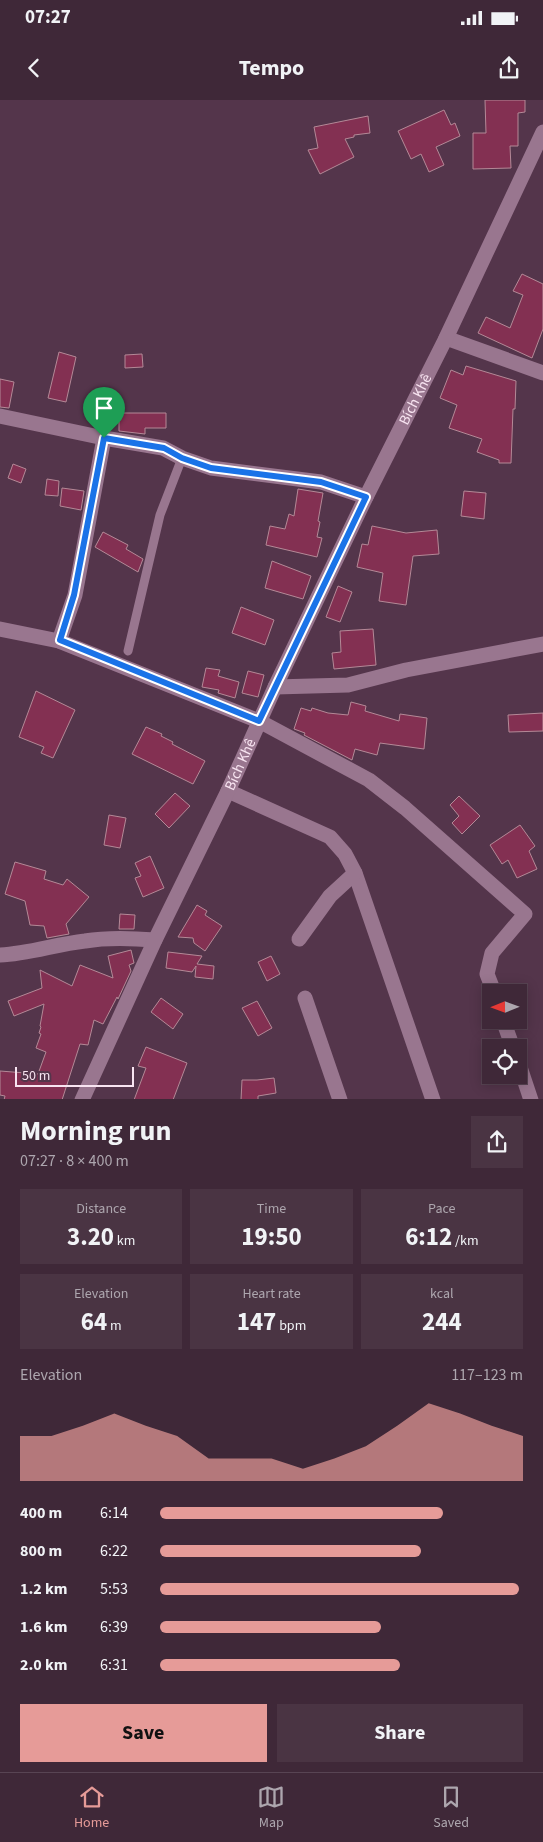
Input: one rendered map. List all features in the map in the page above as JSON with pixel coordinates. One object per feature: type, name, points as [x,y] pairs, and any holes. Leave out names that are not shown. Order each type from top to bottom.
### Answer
[{"type":"street","name":"Bích Khê","points":[[82,1099],[155,940],[228,791],[259,721],[366,497],[446,338],[543,132]]},
{"type":"street","points":[[446,338],[543,373]]},
{"type":"street","points":[[0,416],[104,438],[164,448],[182,458],[211,468],[321,482],[366,497]]},
{"type":"street","points":[[60,640],[74,595],[104,438]]},
{"type":"street","points":[[0,629],[60,640],[259,721],[369,780],[405,808],[525,914],[492,952],[487,974],[491,984]]},
{"type":"street","points":[[275,688],[348,686],[406,670],[543,644]]},
{"type":"street","points":[[228,791],[330,838],[345,854],[355,874],[433,1099]]},
{"type":"street","points":[[299,939],[330,896],[355,874]]},
{"type":"street","points":[[0,955],[85,940],[124,938],[155,940]]},
{"type":"street","points":[[305,998],[340,1099]]},
{"type":"street","points":[[526,1084],[531,1099]]},
{"type":"lane","points":[[128,651],[160,516],[182,458]]},
{"type":"building","points":[[485,100],[525,100],[525,112],[518,113],[518,146],[510,146],[511,168],[473,169],[473,133],[486,133]]},
{"type":"building","points":[[444,110],[451,125],[455,123],[460,136],[436,147],[444,165],[429,172],[421,154],[411,159],[398,131]]},
{"type":"building","points":[[368,116],[370,133],[354,135],[354,137],[345,139],[354,157],[320,174],[308,150],[318,148],[314,127]]},
{"type":"building","points":[[522,274],[543,284],[543,329],[532,358],[478,333],[486,317],[510,328],[523,295],[513,291]]},
{"type":"building","points":[[59,352],[76,357],[66,402],[48,398]]},
{"type":"building","points":[[142,354],[143,367],[125,368],[125,355]]},
{"type":"building","points":[[466,366],[516,381],[511,463],[499,463],[499,460],[477,452],[482,439],[449,428],[457,405],[440,398],[451,370],[463,375]]},
{"type":"building","points":[[0,379],[14,382],[9,408],[0,407]]},
{"type":"building","points":[[119,413],[166,413],[166,428],[145,428],[145,434],[119,431]]},
{"type":"building","points":[[13,464],[26,469],[21,483],[8,478]]},
{"type":"building","points":[[47,479],[59,481],[58,496],[45,495]]},
{"type":"building","points":[[62,488],[84,491],[81,510],[60,506]]},
{"type":"building","points":[[298,489],[323,493],[317,537],[322,538],[317,557],[266,545],[270,526],[285,529],[289,514],[294,516]]},
{"type":"building","points":[[464,491],[486,493],[484,519],[461,516]]},
{"type":"building","points":[[372,526],[406,533],[437,530],[439,554],[413,556],[406,605],[379,601],[383,573],[357,567],[362,544],[368,545]]},
{"type":"building","points":[[103,532],[128,545],[126,549],[143,559],[138,572],[95,547]]},
{"type":"building","points":[[272,561],[311,576],[303,599],[265,588]]},
{"type":"building","points":[[338,586],[352,592],[340,622],[326,617]]},
{"type":"building","points":[[241,607],[274,620],[265,645],[232,633]]},
{"type":"building","points":[[373,629],[376,665],[334,669],[332,653],[341,652],[340,631]]},
{"type":"building","points":[[206,668],[220,670],[218,676],[239,682],[235,698],[218,693],[219,690],[202,687]]},
{"type":"building","points":[[248,671],[264,675],[258,697],[242,693]]},
{"type":"building","points":[[36,691],[75,710],[53,758],[41,753],[44,747],[19,737]]},
{"type":"building","points":[[351,702],[366,706],[365,711],[399,721],[400,714],[427,718],[424,749],[380,743],[377,755],[355,749],[352,760],[304,735],[305,733],[294,729],[301,708],[311,711],[312,708],[328,713],[348,715]]},
{"type":"building","points":[[543,713],[543,731],[509,732],[508,715]]},
{"type":"building","points":[[146,727],[162,734],[161,736],[173,742],[172,744],[205,761],[193,784],[132,754]]},
{"type":"building","points":[[175,793],[190,806],[169,828],[155,814]]},
{"type":"building","points":[[459,796],[480,816],[462,834],[452,823],[459,816],[450,805]]},
{"type":"building","points":[[109,815],[126,818],[120,848],[104,845]]},
{"type":"building","points":[[520,825],[535,846],[529,851],[537,869],[517,878],[508,860],[502,864],[490,845]]},
{"type":"building","points":[[150,856],[164,888],[143,897],[135,878],[141,876],[135,863]]},
{"type":"building","points":[[15,862],[46,871],[44,879],[63,885],[67,879],[89,897],[66,924],[69,934],[47,938],[44,926],[30,925],[25,901],[5,894]]},
{"type":"building","points":[[197,905],[207,911],[205,915],[222,926],[205,951],[194,943],[193,938],[178,937]]},
{"type":"building","points":[[120,914],[135,915],[134,929],[119,929]]},
{"type":"building","points":[[131,950],[134,963],[129,965],[131,971],[118,999],[117,997],[103,1024],[94,1020],[88,1045],[80,1044],[62,1099],[4,1099],[5,1096],[0,1095],[0,1071],[38,1074],[46,1052],[36,1048],[41,1034],[39,1033],[44,1004],[14,1016],[8,1001],[42,988],[40,970],[72,986],[80,965],[113,978],[108,956]]},
{"type":"building","points":[[168,952],[202,956],[197,964],[214,966],[213,979],[195,977],[196,966],[192,972],[166,968]]},
{"type":"building","points":[[271,956],[280,974],[267,981],[258,962]]},
{"type":"building","points":[[161,998],[183,1014],[173,1029],[151,1012]]},
{"type":"building","points":[[257,1001],[272,1028],[258,1036],[242,1008]]},
{"type":"building","points":[[146,1047],[187,1063],[173,1099],[134,1099],[146,1068],[138,1066]]},
{"type":"building","points":[[274,1078],[276,1093],[258,1096],[258,1099],[241,1099],[242,1080]]},
{"type":"route","points":[[104,438],[164,448],[182,458],[211,468],[321,482],[366,497],[259,721],[60,640],[74,595],[104,438]]}]
